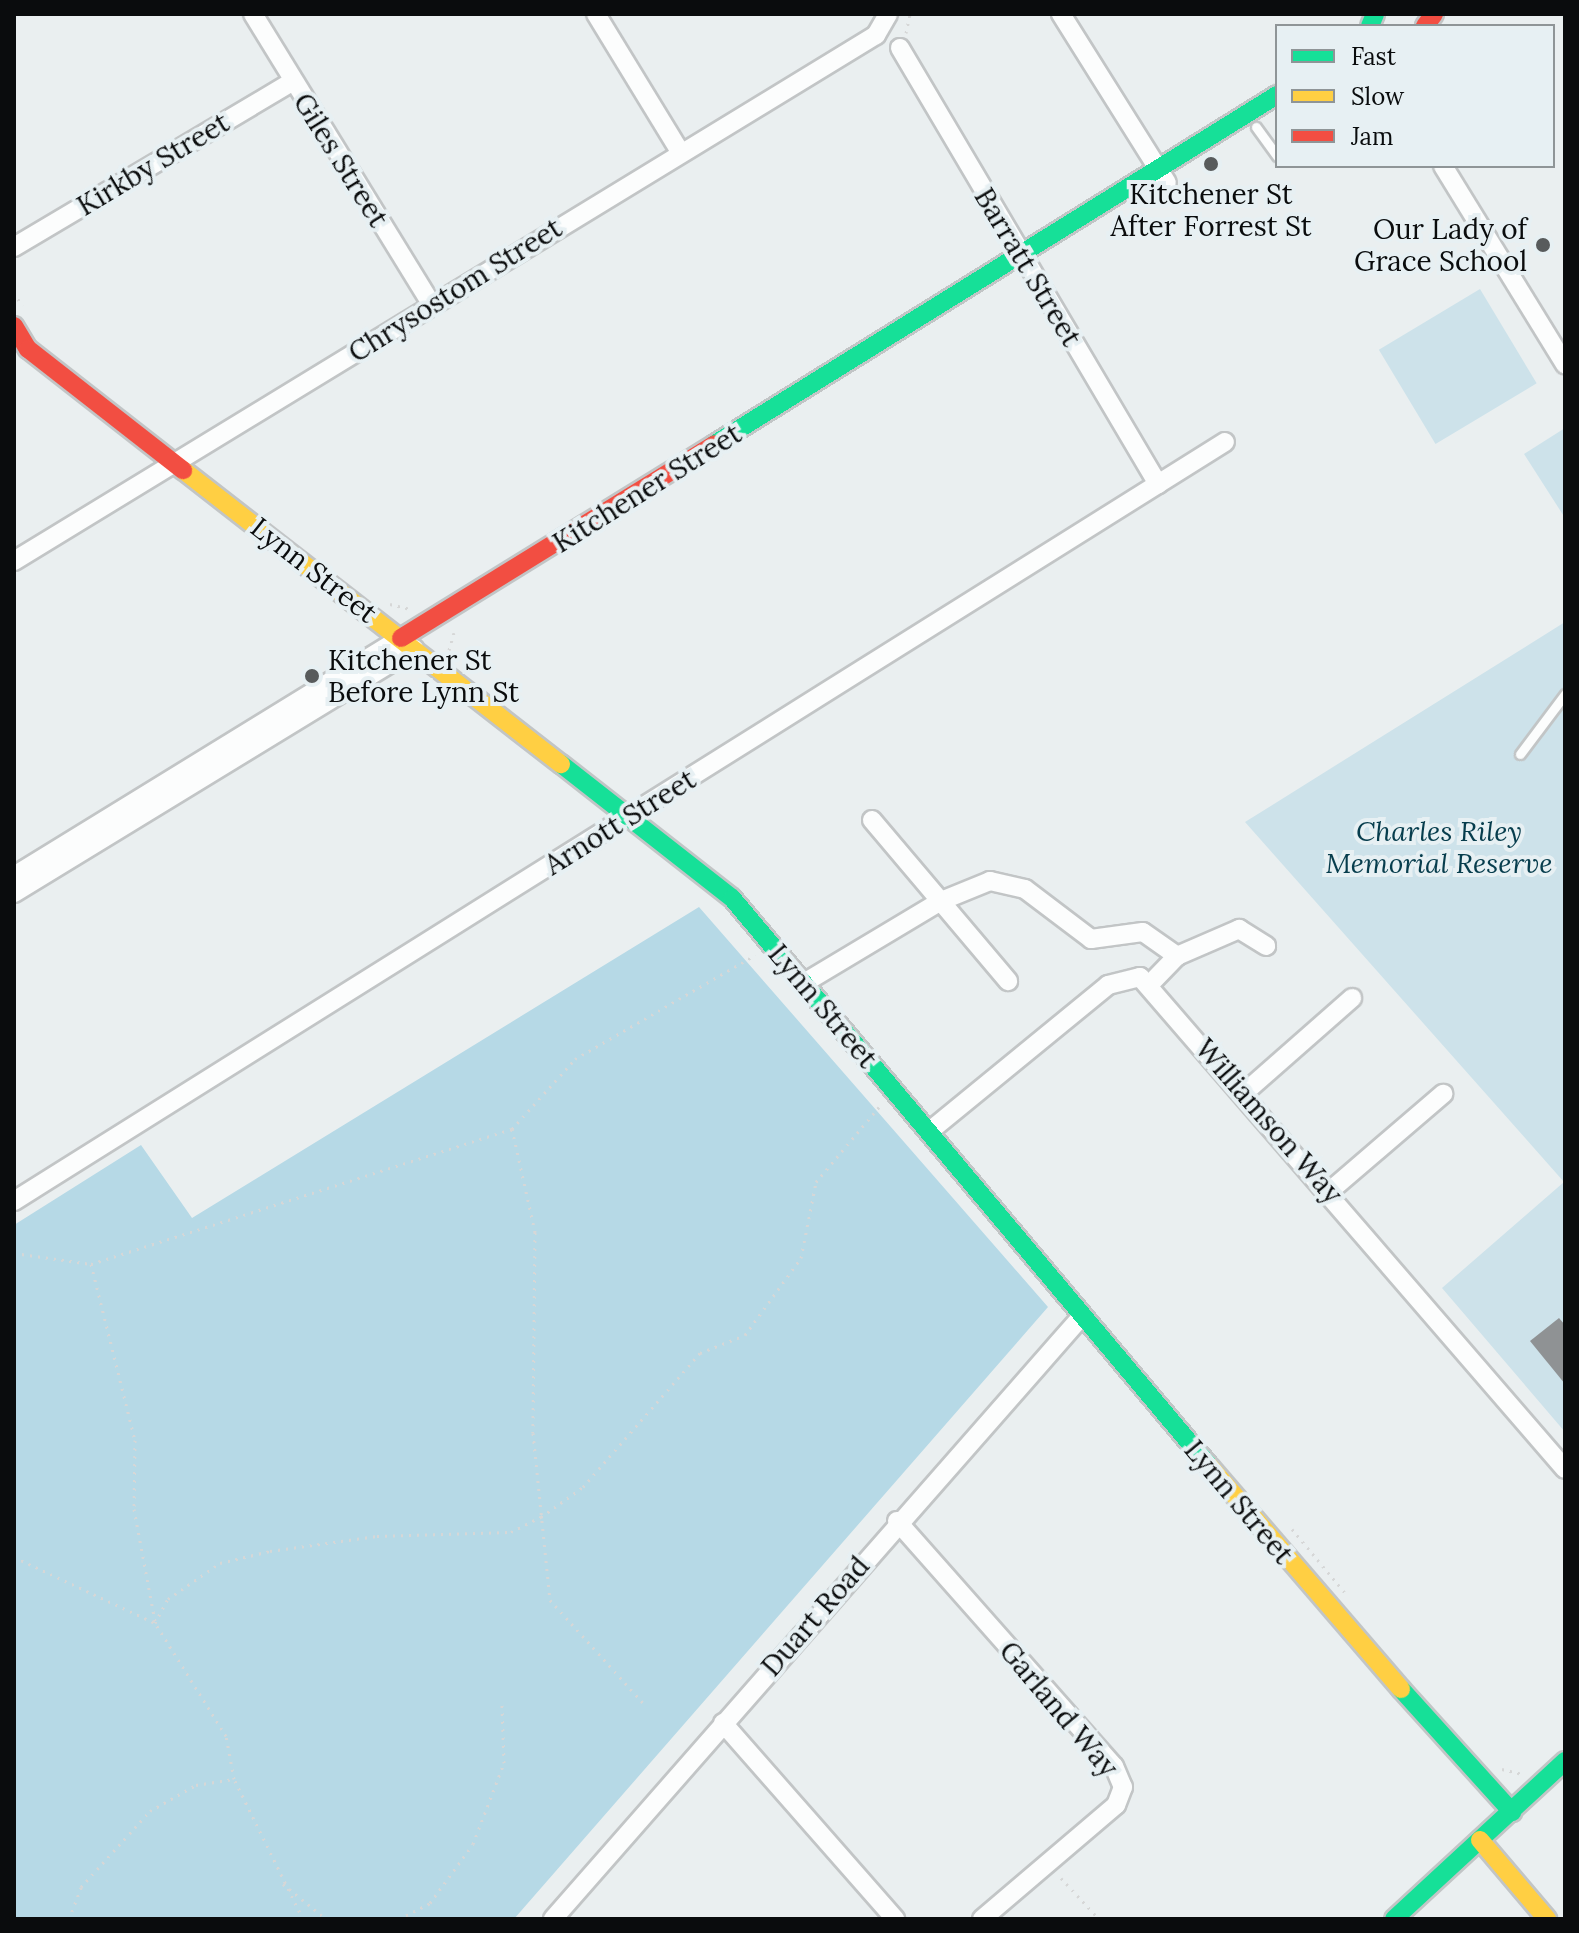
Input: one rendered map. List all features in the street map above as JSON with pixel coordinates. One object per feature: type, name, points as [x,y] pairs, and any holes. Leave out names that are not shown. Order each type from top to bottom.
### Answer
[{"type":"main road","name":"Kitchener Street","points":[[1162,177],[1275,96]]},
{"type":"main road","name":"Kitchener Street","points":[[407,643],[1162,177],[1275,115]]},
{"type":"main road","name":"Lynn Street","points":[[14,326],[28,349],[176,461],[732,898],[931,1130],[1082,1316],[1512,1812]]},
{"type":"main road","points":[[1394,1919],[1565,1761]]},
{"type":"main road","points":[[1480,1840],[1547,1919]]},
{"type":"street","name":"Giles Street","points":[[253,14],[292,82],[432,305]]},
{"type":"street","points":[[596,14],[679,150]]},
{"type":"street","name":"Chrysostom Street","points":[[14,561],[679,150],[876,35],[888,14]]},
{"type":"street","points":[[1061,14],[1162,177]]},
{"type":"street","name":"Barratt Street","points":[[900,48],[1023,262],[1158,484]]},
{"type":"street","name":"Kirkby Street","points":[[14,247],[292,82]]},
{"type":"street","points":[[1444,168],[1565,364]]},
{"type":"street","name":"Arnott Street","points":[[14,1201],[1225,442]]},
{"type":"street","name":"Kitchener Street","points":[[14,876],[407,643]]},
{"type":"street","name":"Kitchener Street","points":[[14,893],[407,643]]},
{"type":"street","points":[[872,820],[1008,981]]},
{"type":"street","points":[[804,983],[941,901],[976,884],[1007,882],[1091,939],[1143,932],[1177,956]]},
{"type":"street","points":[[931,1130],[1108,985],[1130,975],[1150,984],[1177,956],[1239,929],[1266,946]]},
{"type":"street","name":"Williamson Way","points":[[1150,984],[1331,1190],[1565,1469]]},
{"type":"street","points":[[1244,1093],[1352,998]]},
{"type":"street","points":[[1331,1190],[1443,1094]]},
{"type":"street","name":"Duart Road","points":[[553,1919],[897,1521],[1082,1316]]},
{"type":"street","name":"Garland Way","points":[[897,1521],[1114,1766],[1123,1787],[1116,1805],[982,1919]]},
{"type":"street","points":[[723,1723],[895,1919]]},
{"type":"lane","points":[[1256,127],[1275,153]]},
{"type":"lane","points":[[1520,754],[1565,694]]},
{"type":"path","points":[[14,1253],[91,1264],[512,1129],[575,1059],[771,944]]},
{"type":"path","points":[[155,1623],[168,1599],[220,1563],[377,1536],[511,1532],[541,1517],[583,1487],[700,1353],[745,1335],[801,1258],[816,1182],[894,1089]]},
{"type":"path","points":[[512,1129],[535,1232],[533,1433],[550,1600],[645,1705]]},
{"type":"path","points":[[91,1264],[135,1440],[134,1509],[155,1623],[226,1736],[234,1779],[280,1881],[303,1919]]},
{"type":"path","points":[[14,1557],[155,1623]]},
{"type":"path","points":[[399,1919],[430,1903],[473,1844],[504,1763],[502,1705]]},
{"type":"path","points":[[69,1919],[81,1887],[150,1811],[196,1785],[234,1779]]},
{"type":"path","points":[[1048,1863],[1099,1919]]},
{"type":"path","points":[[280,1881],[326,1919]]},
{"type":"green space","points":[[1480,289],[1537,383],[1436,444],[1379,350]]},
{"type":"green space","points":[[1565,428],[1565,518],[1524,454]]},
{"type":"green space","name":"Charles Riley Memorial Reserve","points":[[1565,622],[1565,1432],[1442,1288],[1564,1182],[1245,822]]},
{"type":"shaded area","points":[[699,907],[1048,1307],[514,1919],[14,1919],[14,1225],[141,1145],[192,1218]]},
{"type":"building","points":[[1559,1318],[1565,1325],[1565,1384],[1530,1341]]},
{"type":"traffic: fast","points":[[1371,24],[1375,14]]},
{"type":"traffic: fast","points":[[715,444],[1275,96]]},
{"type":"traffic: fast","points":[[561,764],[732,898],[1210,1467]]},
{"type":"traffic: fast","points":[[1401,1689],[1512,1812]]},
{"type":"traffic: fast","points":[[1394,1919],[1565,1761]]},
{"type":"traffic: slow","points":[[183,470],[561,764]]},
{"type":"traffic: slow","points":[[1210,1467],[1401,1689]]},
{"type":"traffic: slow","points":[[1480,1840],[1547,1919]]},
{"type":"traffic: jam","points":[[1426,24],[1434,14]]},
{"type":"traffic: jam","points":[[14,326],[28,349],[183,470]]},
{"type":"traffic: jam","points":[[401,638],[715,444]]},
{"type":"place","name":"Kitchener St After Forrest St","points":[[1211,164]]},
{"type":"place","name":"Our Lady of Grace School","points":[[1543,245]]},
{"type":"place","name":"Kitchener St Before Lynn St","points":[[312,676]]}]
